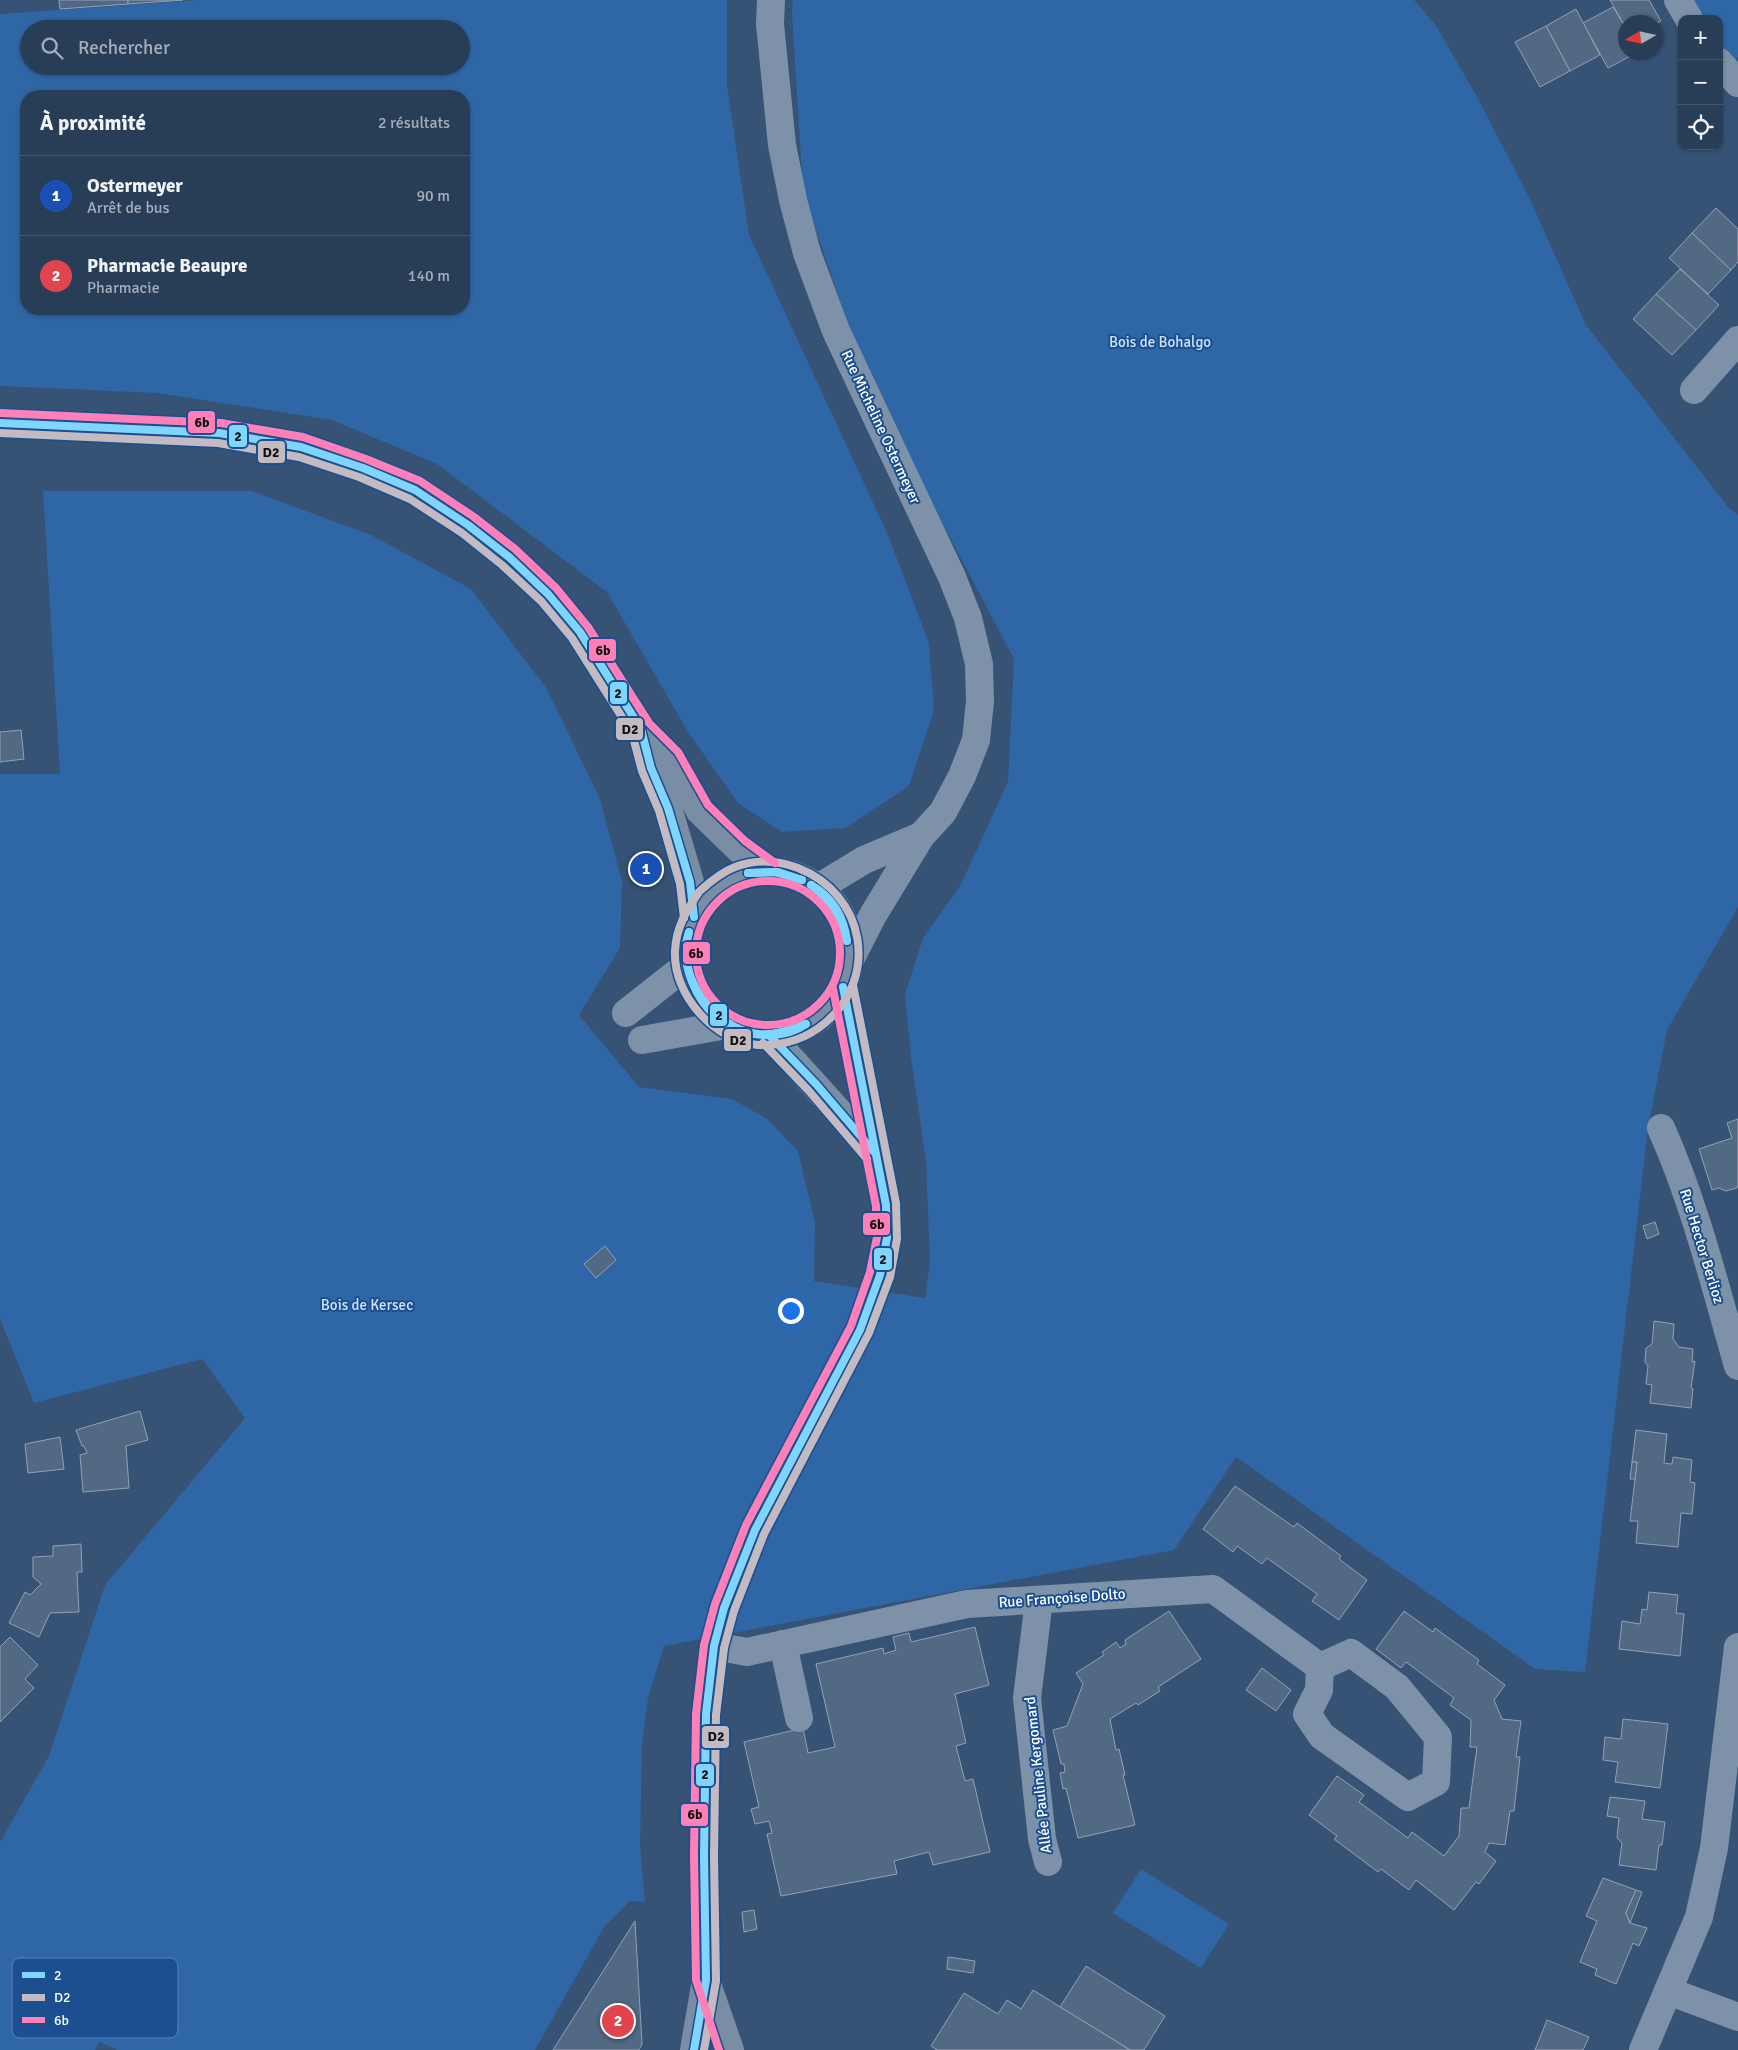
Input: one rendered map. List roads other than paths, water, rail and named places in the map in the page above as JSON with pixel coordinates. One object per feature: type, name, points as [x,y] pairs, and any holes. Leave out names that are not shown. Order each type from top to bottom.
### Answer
[{"type":"street","name":"Rue Micheline Ostermeyer","points":[[771,0],[770,24],[782,145],[793,200],[807,253],[836,331],[952,578],[968,618],[979,664],[980,701],[976,740],[962,776],[943,812],[921,836],[873,915],[850,960]]},
{"type":"street","points":[[1678,0],[1687,15]]},
{"type":"street","points":[[1723,66],[1738,82]]},
{"type":"street","points":[[1694,390],[1738,340]]},
{"type":"street","points":[[0,423],[219,433],[300,447],[363,468],[415,490],[468,525],[509,557],[548,594],[580,632],[641,729],[670,758],[706,816],[738,849],[769,871]]},
{"type":"street","points":[[641,729],[651,768],[668,808],[690,882],[694,917]]},
{"type":"street","name":"Rue Micheline Ostermeyer","points":[[818,888],[864,860],[921,836]]},
{"type":"street","points":[[769,871],[794,876],[818,888],[836,908],[847,933],[850,960],[843,987],[830,1006],[813,1022],[793,1032],[770,1036],[748,1034],[727,1025],[710,1012],[696,990],[687,965],[685,954],[687,934],[694,917],[707,898],[724,883],[746,874],[769,871]]},
{"type":"street","points":[[626,1013],[687,965]]},
{"type":"street","points":[[694,2050],[706,1980],[704,1856],[706,1714],[714,1646],[724,1608],[754,1530],[860,1330],[880,1275],[887,1238],[886,1213],[843,987]]},
{"type":"street","points":[[642,1040],[727,1025]]},
{"type":"street","points":[[770,1036],[874,1151]]},
{"type":"street","name":"Rue Hector Berlioz","points":[[1661,1128],[1671,1151],[1703,1244],[1738,1366]]},
{"type":"street","name":"Rue Françoise Dolto","points":[[714,1646],[747,1652],[967,1604],[1169,1590],[1213,1589],[1320,1667]]},
{"type":"street","name":"Allée Pauline Kergomard","points":[[1039,1600],[1027,1698],[1042,1839],[1048,1862]]},
{"type":"street","points":[[783,1644],[799,1718]]},
{"type":"street","points":[[1643,2050],[1699,1917],[1727,1829],[1738,1647]]},
{"type":"street","points":[[1350,1653],[1397,1687],[1438,1737],[1436,1782],[1408,1797],[1322,1736],[1307,1714],[1319,1690],[1320,1667],[1350,1653]]},
{"type":"street","points":[[706,1980],[730,2050]]},
{"type":"street","points":[[1668,1990],[1738,2017]]},
{"type":"place","name":"Ostermeyer","points":[[646,869]]},
{"type":"place","name":"Pharmacie Beaupre","points":[[618,2021]]},
{"type":"park label","name":"Bois de Bohalgo","points":[[1160,342]]},
{"type":"park label","name":"Bois de Kersec","points":[[367,1305]]}]
